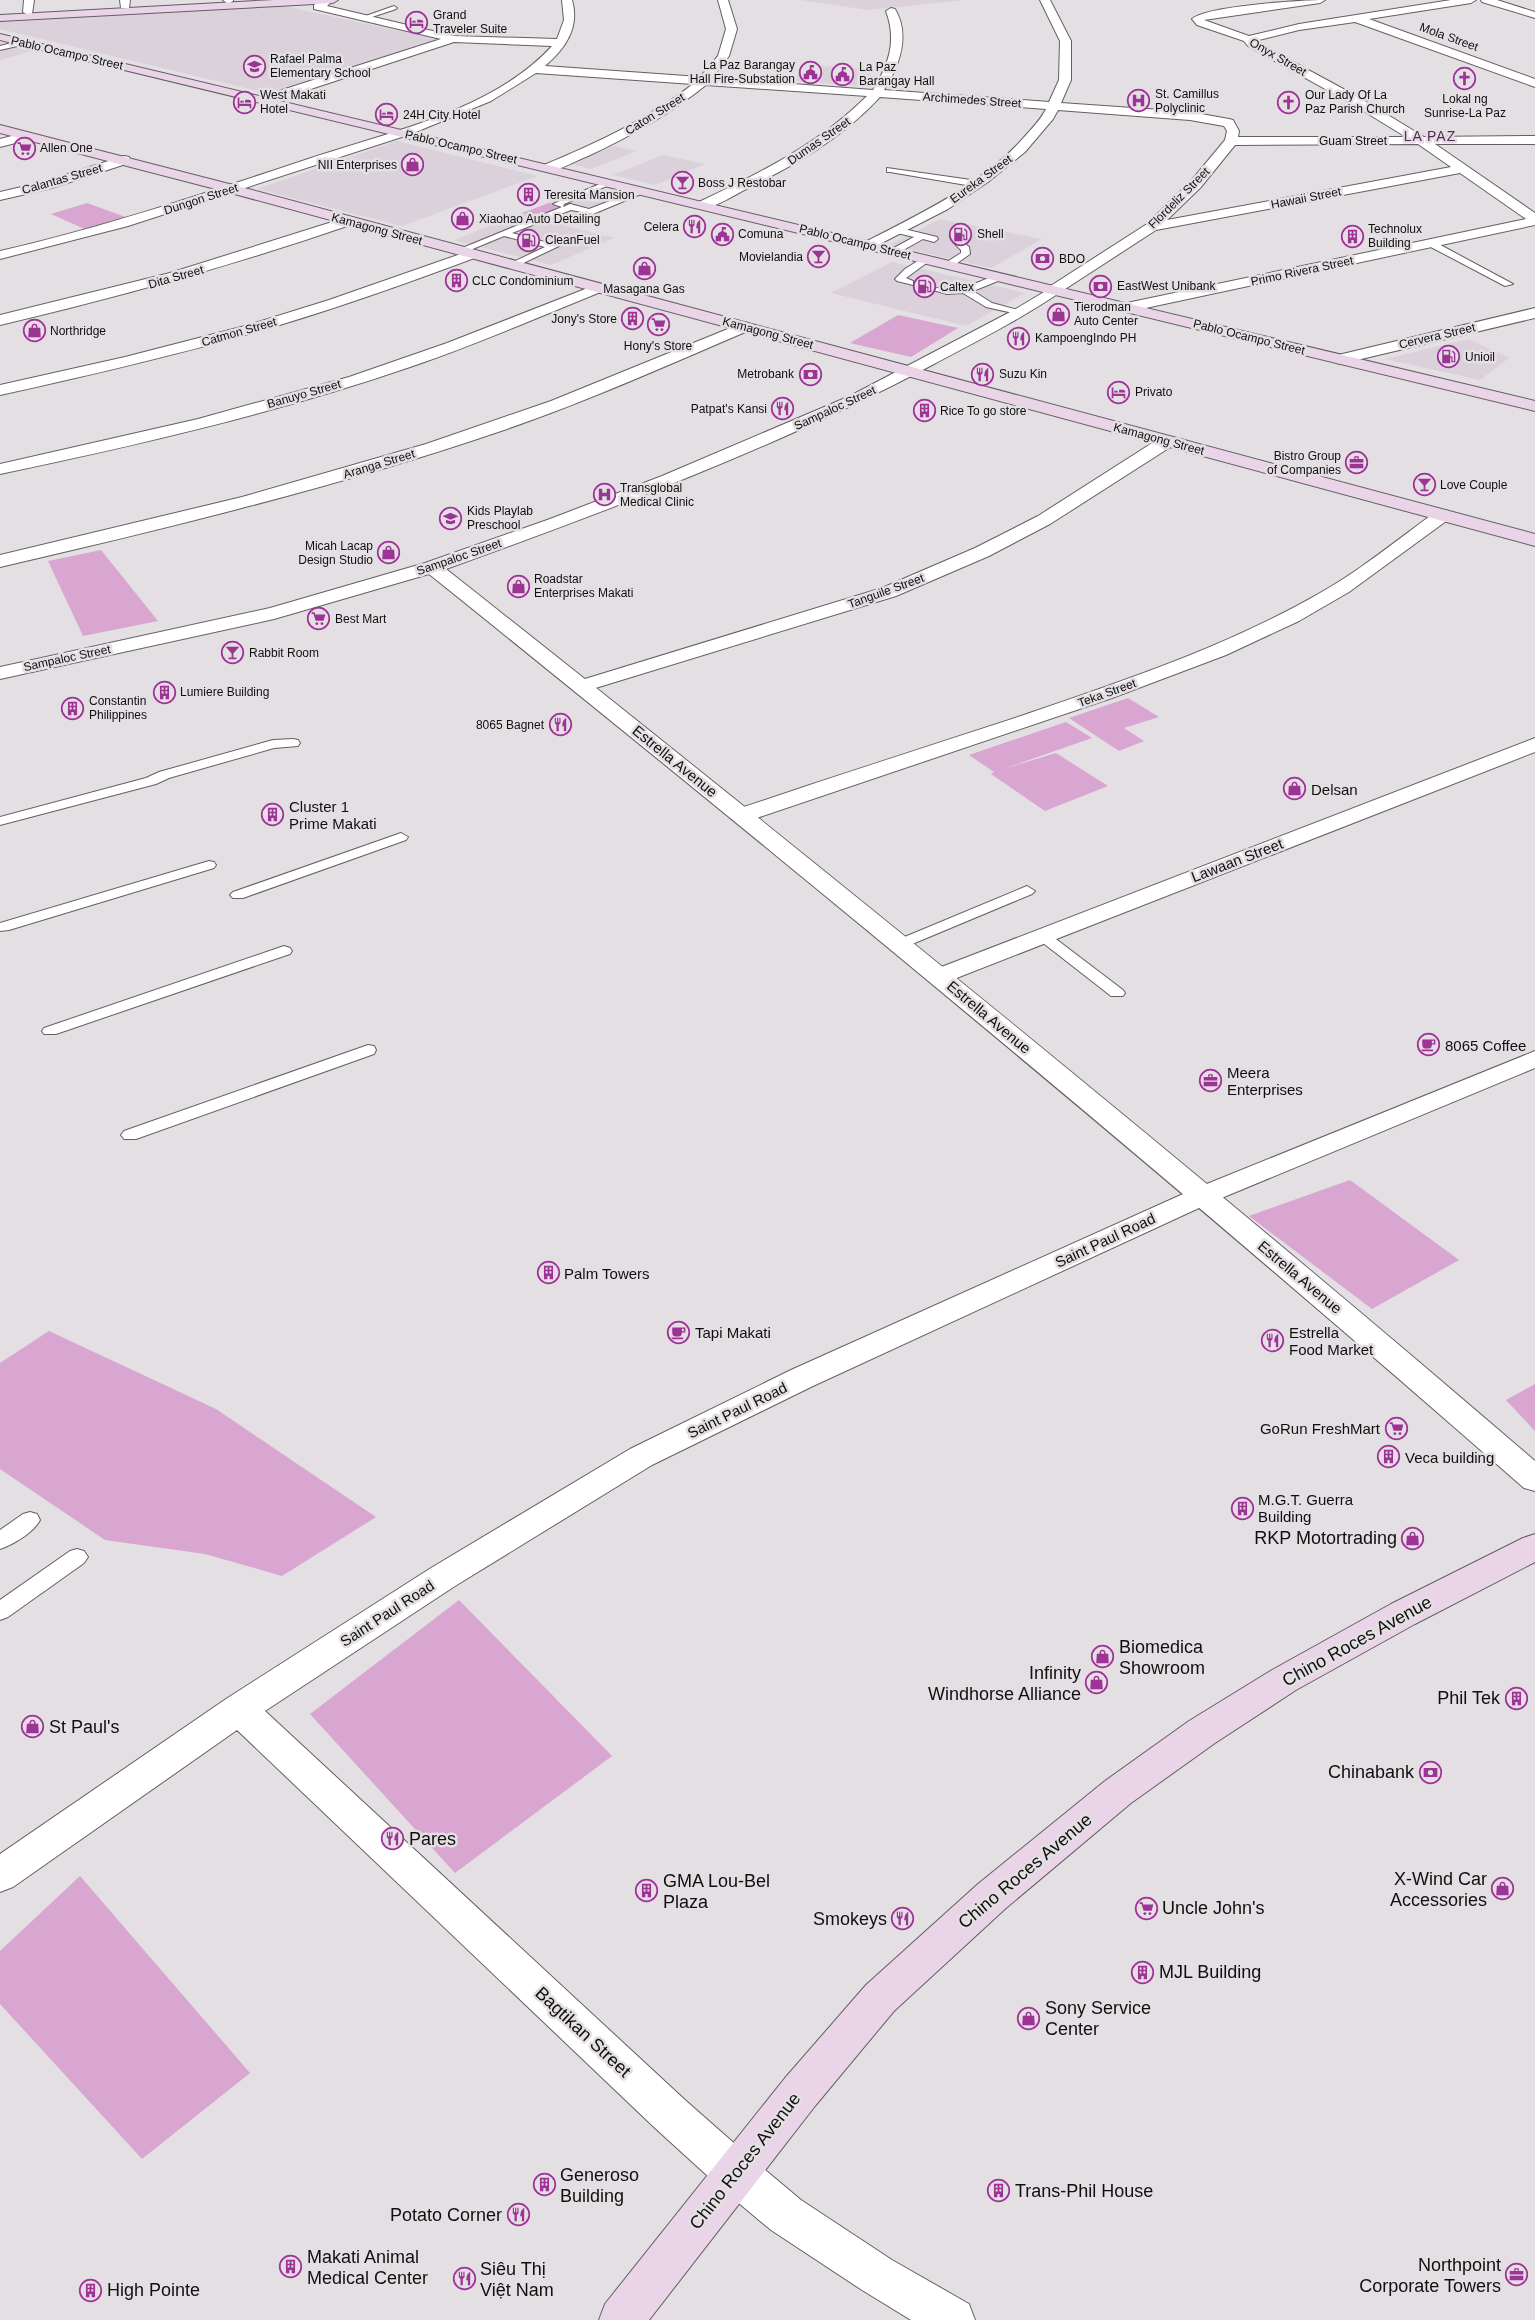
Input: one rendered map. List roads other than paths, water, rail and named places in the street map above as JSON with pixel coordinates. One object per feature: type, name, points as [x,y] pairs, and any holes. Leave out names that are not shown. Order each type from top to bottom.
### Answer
[{"type":"main road","points":[[0,14],[125,3],[239,0]]},
{"type":"main road","points":[[0,18],[333,0]]},
{"type":"main road","name":"Pablo Ocampo Street","points":[[0,37],[1535,406]]},
{"type":"main road","name":"Kamagong Street","points":[[0,129],[124,160],[1535,540]]},
{"type":"main road","name":"Chino Roces Avenue","points":[[621,2320],[800,2092],[880,1998],[992,1896],[1118,1792],[1202,1732],[1284,1680],[1403,1614],[1535,1547]]},
{"type":"street","points":[[28,12],[29,0]]},
{"type":"street","points":[[328,0],[318,7],[454,39],[561,43],[570,23],[571,14],[567,0]]},
{"type":"street","name":"Caton Street","points":[[549,168],[651,120],[680,101],[703,82],[724,54],[729,40],[731,27],[723,0]]},
{"type":"street","name":"Eureka Street","points":[[870,245],[900,231],[978,184],[1009,160],[1036,133],[1055,107],[1066,81],[1069,57],[1065,34],[1054,12],[1045,0]]},
{"type":"street","name":"Onyx Street","points":[[1320,0],[1208,15],[1197,19],[1201,23],[1248,39],[1252,44],[1356,101],[1422,141],[1535,220]]},
{"type":"street","points":[[1248,39],[1354,17],[1471,0]]},
{"type":"street","points":[[1486,0],[1535,15]]},
{"type":"street","name":"Dumas Street","points":[[704,205],[759,178],[819,144],[848,121],[876,93],[888,76],[898,42],[896,26],[891,11]]},
{"type":"street","name":"Mola Street","points":[[1354,17],[1535,82]]},
{"type":"street","points":[[264,100],[454,39]]},
{"type":"street","name":"Dungon Street","points":[[0,255],[116,226],[232,189],[470,106],[507,88],[534,69],[561,43]]},
{"type":"street","name":"Archimedes Street","points":[[534,69],[1190,116],[1229,123],[1233,131],[1230,141]]},
{"type":"street","points":[[0,144],[27,136]]},
{"type":"street","name":"Guam Street","points":[[1230,141],[1535,140]]},
{"type":"street","name":"Flordeliz Street","points":[[1054,290],[1152,227],[1196,184],[1230,141]]},
{"type":"street","name":"Calantas Street","points":[[0,196],[47,184],[124,160]]},
{"type":"street","name":"Hawaii Street","points":[[1152,227],[1461,168]]},
{"type":"street","name":"Primo Rivera Street","points":[[1126,307],[1187,296],[1535,220]]},
{"type":"street","name":"Dita Street","points":[[0,320],[72,304],[192,272],[348,221]]},
{"type":"street","name":"Catmon Street","points":[[0,390],[182,348],[252,329],[364,294],[466,252]]},
{"type":"street","name":"Banuyo Street","points":[[0,469],[169,431],[319,390],[404,364],[598,288]]},
{"type":"street","name":"Sampaloc Street","points":[[0,673],[274,613],[432,567],[626,497],[795,426],[911,372],[1019,313],[1054,290]]},
{"type":"street","name":"Cervera Street","points":[[1340,359],[1535,313]]},
{"type":"street","name":"Aranga Street","points":[[0,561],[126,533],[207,512],[420,451],[494,427],[610,384],[745,327]]},
{"type":"street","name":"Tanguile Street","points":[[582,686],[889,592],[982,552],[1044,520],[1166,442]]},
{"type":"street","name":"Teka Street","points":[[743,815],[1091,699],[1207,656],[1273,626],[1327,597],[1375,567],[1443,515]]},
{"type":"street","name":"Estrella Avenue","points":[[432,567],[743,815],[940,976],[1360,1327],[1535,1479]]},
{"type":"street","name":"Lawaan Street","points":[[940,976],[1535,744]]},
{"type":"street","name":"Saint Paul Road","points":[[0,1875],[239,1709],[442,1577],[641,1457],[802,1378],[1202,1196],[1535,1059]]},
{"type":"street","name":"Bagtikan Street","points":[[239,1709],[670,2114],[737,2174],[786,2215],[877,2275],[953,2320]]},
{"type":"lane","points":[[363,18],[394,8]]},
{"type":"lane","points":[[0,48],[23,42]]},
{"type":"lane","points":[[890,170],[978,184]]},
{"type":"lane","points":[[610,183],[557,204],[590,212],[644,191]]},
{"type":"lane","points":[[466,252],[570,208]]},
{"type":"lane","points":[[900,231],[934,239]]},
{"type":"lane","points":[[505,234],[554,246],[512,265]]},
{"type":"lane","points":[[894,251],[922,236]]},
{"type":"lane","points":[[1430,243],[1508,284]]},
{"type":"lane","points":[[950,264],[965,254],[966,250],[960,244]]},
{"type":"lane","points":[[910,283],[900,279],[908,271],[927,259]]},
{"type":"lane","points":[[938,290],[952,293],[966,291],[1000,277]]},
{"type":"lane","points":[[966,291],[989,305],[1019,313]]},
{"type":"lane","points":[[0,821],[151,781],[273,744],[293,743]]},
{"type":"lane","points":[[238,895],[401,837]]},
{"type":"lane","points":[[4,927],[209,865]]},
{"type":"lane","points":[[900,944],[1027,891]]},
{"type":"lane","points":[[1043,936],[1117,993]]},
{"type":"lane","points":[[50,1030],[284,951]]},
{"type":"lane","points":[[130,1135],[368,1050]]},
{"type":"lane","points":[[0,1541],[30,1520]]},
{"type":"lane","points":[[0,1611],[77,1557]]},
{"type":"place","name":"Grand Traveler Suite","points":[[417,22]]},
{"type":"place","name":"Rafael Palma Elementary School","points":[[254,66]]},
{"type":"place","name":"La Paz Barangay Hall Fire-Substation","points":[[811,72]]},
{"type":"place","name":"La Paz Barangay Hall","points":[[843,74]]},
{"type":"place","name":"Lokal ng Sunrise-La Paz","points":[[1465,78]]},
{"type":"place","name":"St. Camillus Polyclinic","points":[[1139,101]]},
{"type":"place","name":"West Makati Hotel","points":[[244,102]]},
{"type":"place","name":"Our Lady Of La Paz Parish Church","points":[[1289,102]]},
{"type":"place","name":"24H City Hotel","points":[[387,115]]},
{"type":"place","name":"Allen One","points":[[24,148]]},
{"type":"place","name":"NII Enterprises","points":[[413,165]]},
{"type":"place","name":"Boss J Restobar","points":[[682,183]]},
{"type":"place","name":"Teresita Mansion","points":[[528,195]]},
{"type":"place","name":"Xiaohao Auto Detailing","points":[[463,219]]},
{"type":"place","name":"Celera","points":[[695,227]]},
{"type":"place","name":"Comuna","points":[[722,234]]},
{"type":"place","name":"Shell","points":[[961,234]]},
{"type":"place","name":"Technolux Building","points":[[1352,236]]},
{"type":"place","name":"CleanFuel","points":[[529,240]]},
{"type":"place","name":"Movielandia","points":[[819,257]]},
{"type":"place","name":"BDO","points":[[1043,259]]},
{"type":"place","name":"Masagana Gas","points":[[644,268]]},
{"type":"place","name":"CLC Condominium","points":[[456,281]]},
{"type":"place","name":"EastWest Unibank","points":[[1101,286]]},
{"type":"place","name":"Caltex","points":[[924,287]]},
{"type":"place","name":"Tierodman Auto Center","points":[[1058,314]]},
{"type":"place","name":"Jony's Store","points":[[633,319]]},
{"type":"place","name":"Hony's Store","points":[[658,325]]},
{"type":"place","name":"Northridge","points":[[34,331]]},
{"type":"place","name":"KampoengIndo PH","points":[[1019,338]]},
{"type":"place","name":"Unioil","points":[[1449,357]]},
{"type":"place","name":"Metrobank","points":[[810,374]]},
{"type":"place","name":"Suzu Kin","points":[[983,374]]},
{"type":"place","name":"Privato","points":[[1119,392]]},
{"type":"place","name":"Patpat's Kansi","points":[[783,409]]},
{"type":"place","name":"Rice To go store","points":[[924,411]]},
{"type":"place","name":"Bistro Group of Companies","points":[[1357,463]]},
{"type":"place","name":"Love Couple","points":[[1424,485]]},
{"type":"place","name":"Transglobal Medical Clinic","points":[[604,495]]},
{"type":"place","name":"Kids Playlab Preschool","points":[[451,518]]},
{"type":"place","name":"Micah Lacap Design Studio","points":[[389,553]]},
{"type":"place","name":"Roadstar Enterprises Makati","points":[[518,586]]},
{"type":"place","name":"Best Mart","points":[[319,619]]},
{"type":"place","name":"Rabbit Room","points":[[233,653]]},
{"type":"place","name":"Lumiere Building","points":[[164,692]]},
{"type":"place","name":"Constantin Philippines","points":[[73,708]]},
{"type":"place","name":"8065 Bagnet","points":[[560,725]]},
{"type":"place","name":"Delsan","points":[[1295,789]]},
{"type":"place","name":"Cluster 1 Prime Makati","points":[[273,815]]},
{"type":"place","name":"8065 Coffee","points":[[1429,1045]]},
{"type":"place","name":"Meera Enterprises","points":[[1211,1081]]},
{"type":"place","name":"Palm Towers","points":[[548,1273]]},
{"type":"place","name":"Tapi Makati","points":[[679,1332]]},
{"type":"place","name":"Estrella Food Market","points":[[1273,1341]]},
{"type":"place","name":"GoRun FreshMart","points":[[1396,1428]]},
{"type":"place","name":"Veca building","points":[[1389,1457]]},
{"type":"place","name":"M.G.T. Guerra Building","points":[[1242,1508]]},
{"type":"place","name":"RKP Motortrading","points":[[1413,1538]]},
{"type":"place","name":"Biomedica Showroom","points":[[1103,1657]]},
{"type":"place","name":"Infinity Windhorse Alliance","points":[[1097,1683]]},
{"type":"place","name":"Phil Tek","points":[[1516,1698]]},
{"type":"place","name":"St Paul's","points":[[33,1727]]},
{"type":"place","name":"Chinabank","points":[[1430,1772]]},
{"type":"place","name":"Pares","points":[[393,1839]]},
{"type":"place","name":"X-Wind Car Accessories","points":[[1503,1889]]},
{"type":"place","name":"GMA Lou-Bel Plaza","points":[[647,1891]]},
{"type":"place","name":"Uncle John's","points":[[1146,1908]]},
{"type":"place","name":"Smokeys","points":[[903,1919]]},
{"type":"place","name":"MJL Building","points":[[1143,1972]]},
{"type":"place","name":"Sony Service Center","points":[[1029,2018]]},
{"type":"place","name":"Generoso Building","points":[[544,2185]]},
{"type":"place","name":"Trans-Phil House","points":[[999,2191]]},
{"type":"place","name":"Potato Corner","points":[[518,2215]]},
{"type":"place","name":"Makati Animal Medical Center","points":[[291,2267]]},
{"type":"place","name":"Northpoint Corporate Towers","points":[[1517,2275]]},
{"type":"place","name":"Siêu Thị Việt Nam","points":[[464,2279]]},
{"type":"place","name":"High Pointe","points":[[91,2290]]},
{"type":"district","name":"LA PAZ","points":[[1430,136]]}]
